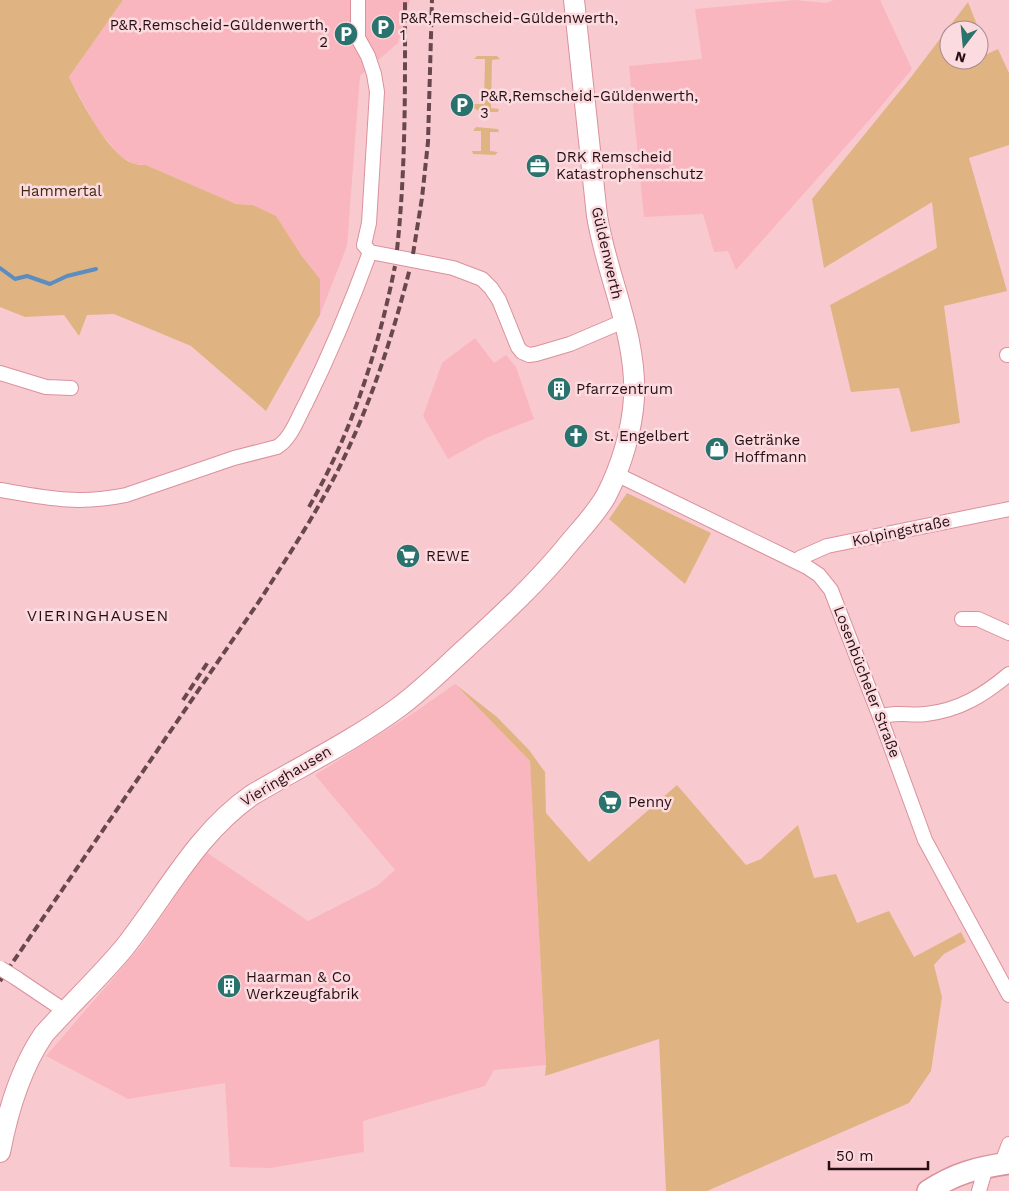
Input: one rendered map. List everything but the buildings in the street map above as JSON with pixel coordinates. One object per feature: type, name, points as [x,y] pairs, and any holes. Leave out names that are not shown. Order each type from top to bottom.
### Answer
[{"type":"main road","name":"Güldenwerth","points":[[574,0],[601,242],[632,354],[634,398],[629,431],[616,474]]},
{"type":"main road","name":"Vieringhausen","points":[[0,1152],[8,1116],[25,1066],[44,1034],[122,949],[184,862],[220,820],[252,795],[368,727],[399,707],[417,692],[501,616],[554,562],[605,498],[616,474]]},
{"type":"main road","points":[[928,1191],[962,1172],[998,1165]]},
{"type":"street","points":[[358,0],[358,38],[368,56],[377,92],[369,223],[364,245],[370,252],[453,268],[482,278],[499,300],[518,346],[522,352],[529,355],[570,344],[624,321]]},
{"type":"street","points":[[0,490],[73,501],[108,499],[126,495],[234,458],[257,453],[282,444],[297,419],[342,326],[370,252]]},
{"type":"street","points":[[0,373],[46,387],[71,388]]},
{"type":"street","name":"Losenbücheler Straße","points":[[616,474],[798,562],[819,575],[831,590],[925,840],[1009,995]]},
{"type":"street","name":"Kolpingstraße","points":[[798,562],[800,558],[826,546],[1009,509]]},
{"type":"street","points":[[962,619],[978,620],[1009,633]]},
{"type":"street","points":[[880,717],[893,713],[925,714],[950,709],[974,700],[1009,674]]},
{"type":"street","points":[[0,968],[65,1011]]},
{"type":"street","points":[[979,1191],[998,1165],[1009,1144]]},
{"type":"shaded area","points":[[123,0],[410,0],[398,43],[360,76],[347,246],[320,315],[320,279],[301,255],[253,205],[236,204],[146,165],[134,164],[120,156],[97,128],[69,77]]},
{"type":"shaded area","points":[[795,0],[826,3],[834,0],[880,0],[912,69],[872,117],[736,270],[728,251],[714,252],[703,214],[644,217],[629,66],[702,59],[695,9]]},
{"type":"shaded area","points":[[475,338],[494,363],[506,355],[516,367],[534,419],[486,438],[448,459],[423,416],[442,363]]},
{"type":"shaded area","points":[[455,684],[530,761],[546,1065],[494,1070],[485,1086],[363,1121],[364,1152],[271,1168],[230,1167],[225,1083],[128,1099],[46,1056],[141,946],[206,852],[308,921],[377,886],[395,870],[315,775],[412,714]]},
{"type":"green space","name":"Hammertal","points":[[0,0],[123,0],[69,77],[80,99],[106,140],[125,159],[136,164],[146,165],[236,204],[253,205],[276,216],[301,255],[320,279],[320,315],[266,411],[191,346],[114,314],[87,315],[79,336],[64,315],[25,317],[0,307]]},
{"type":"green space","points":[[968,2],[975,20],[954,20]]},
{"type":"green space","points":[[939,40],[939,70],[989,70],[989,53],[998,49],[1009,73],[1009,145],[969,158],[1007,291],[944,306],[960,423],[911,432],[899,388],[851,392],[830,305],[937,248],[932,202],[824,268],[812,199]]},
{"type":"green space","points":[[477,56],[497,56],[500,59],[492,60],[491,108],[499,109],[498,112],[480,112],[474,108],[473,104],[484,104],[485,59],[474,59]]},
{"type":"green space","points":[[476,127],[498,129],[499,132],[490,132],[490,151],[498,152],[495,155],[473,154],[472,151],[481,151],[481,131],[473,131]]},
{"type":"green space","points":[[627,493],[711,533],[685,584],[609,519]]},
{"type":"green space","points":[[455,684],[497,717],[529,750],[545,772],[546,813],[589,862],[677,785],[746,865],[761,859],[798,825],[814,878],[836,874],[857,923],[889,911],[914,957],[961,932],[966,942],[944,954],[934,965],[942,997],[931,1071],[909,1103],[707,1191],[666,1191],[659,1039],[545,1076],[546,1065],[530,761]]},
{"type":"waterway","points":[[0,268],[15,279],[27,276],[50,284],[67,276],[96,269]]},
{"type":"railway","points":[[397,250],[403,157],[405,0]]},
{"type":"railway","points":[[413,254],[428,142],[432,0]]},
{"type":"railway","points":[[309,507],[338,450],[362,390],[372,360],[395,266]]},
{"type":"railway","points":[[0,981],[262,597],[314,514],[342,462],[363,415],[389,342],[410,268]]},
{"type":"railway","points":[[183,700],[208,662]]},
{"type":"place","name":"P&R,Remscheid-Güldenwerth, 1","points":[[383,27]]},
{"type":"place","name":"P&R,Remscheid-Güldenwerth, 2","points":[[346,34]]},
{"type":"place","name":"P&R,Remscheid-Güldenwerth, 3","points":[[462,105]]},
{"type":"place","name":"DRK Remscheid Katastrophenschutz","points":[[538,166]]},
{"type":"place","name":"Pfarrzentrum","points":[[559,389]]},
{"type":"place","name":"St. Engelbert","points":[[576,436]]},
{"type":"place","name":"Getränke Hoffmann","points":[[717,449]]},
{"type":"place","name":"REWE","points":[[408,556]]},
{"type":"place","name":"Penny","points":[[610,802]]},
{"type":"place","name":"Haarman & Co Werkzeugfabrik","points":[[229,986]]},
{"type":"district","name":"VIERINGHAUSEN","points":[[98,615]]}]
